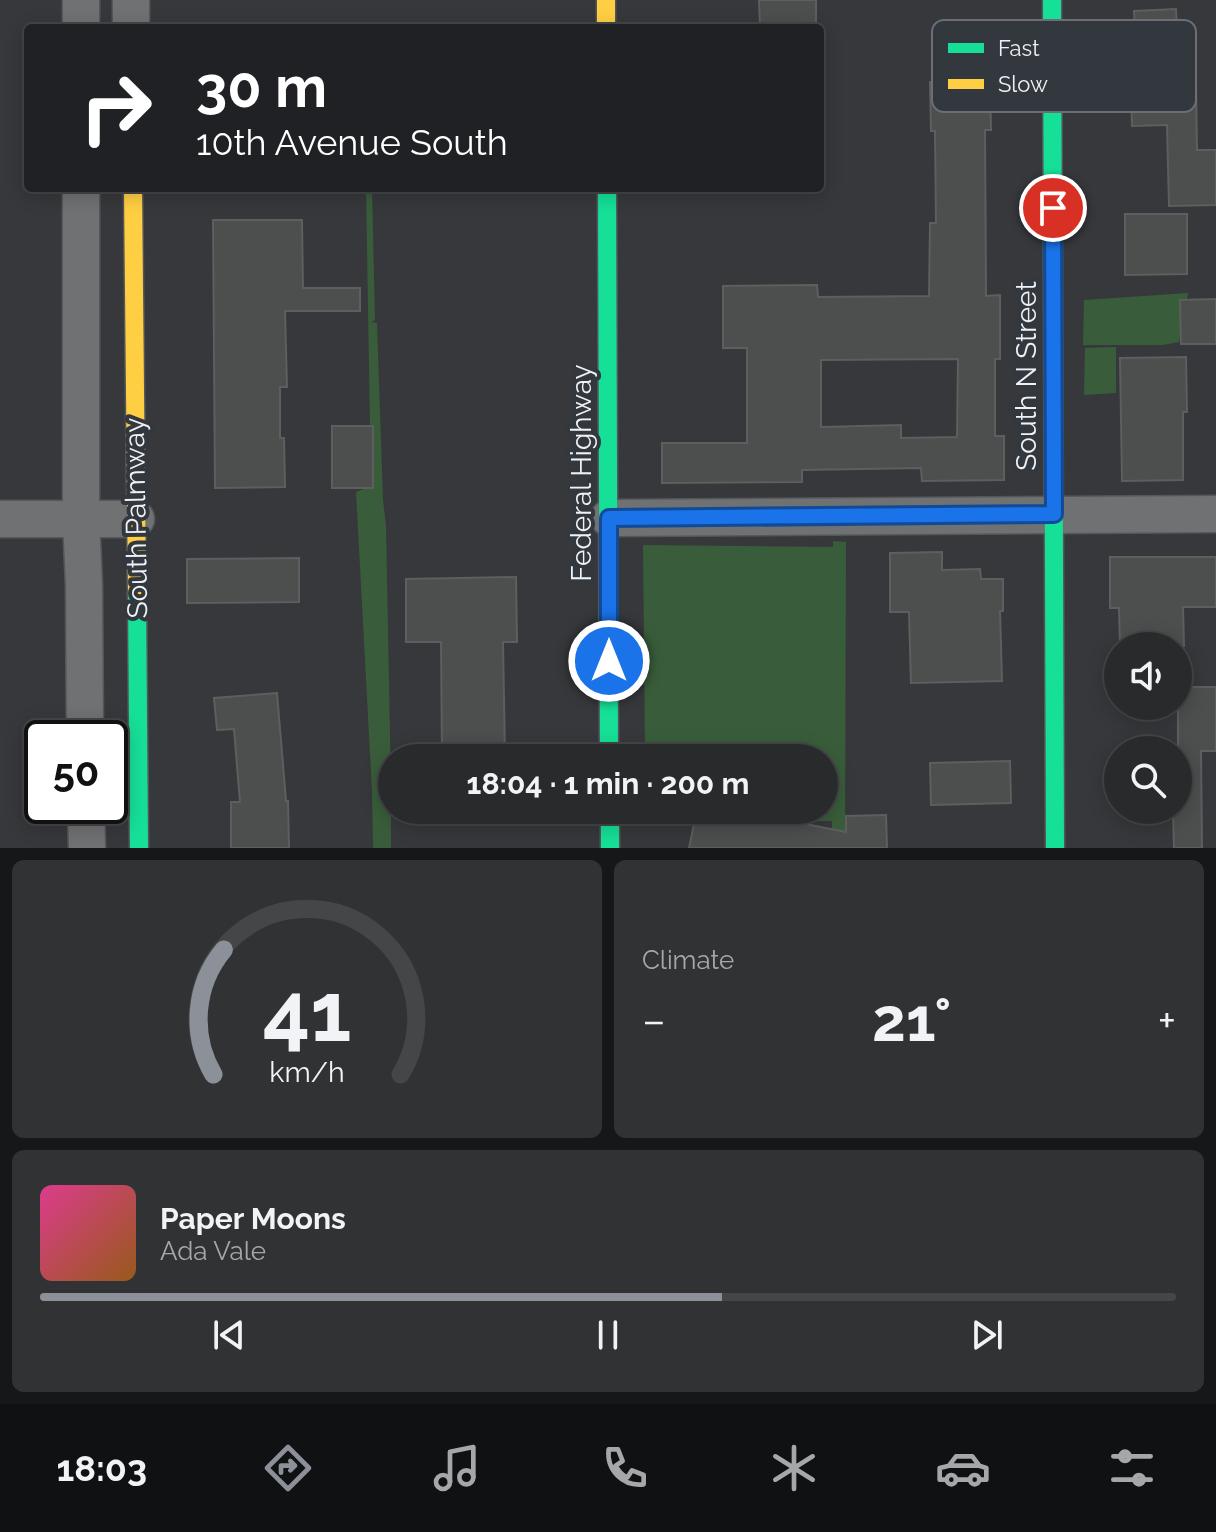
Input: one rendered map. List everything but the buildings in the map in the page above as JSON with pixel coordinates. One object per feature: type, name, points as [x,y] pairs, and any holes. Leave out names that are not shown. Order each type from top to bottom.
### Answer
[{"type":"street","points":[[81,0],[81,24]]},
{"type":"street","points":[[131,0],[131,24]]},
{"type":"street","points":[[606,0],[606,24]]},
{"type":"street","name":"South N Street","points":[[1052,0],[1052,20]]},
{"type":"street","name":"South N Street","points":[[1052,112],[1055,848]]},
{"type":"street","name":"South Palmway","points":[[81,192],[81,519],[85,720]]},
{"type":"street","name":"South Palmway","points":[[133,192],[139,848]]},
{"type":"street","name":"Federal Highway","points":[[607,192],[609,744]]},
{"type":"street","points":[[609,518],[1216,514]]},
{"type":"street","points":[[0,519],[136,519]]},
{"type":"street","points":[[86,824],[87,848]]},
{"type":"street","points":[[610,824],[610,848]]},
{"type":"green space","points":[[366,192],[372,192],[375,320],[371,322],[377,323],[386,525],[390,744],[378,744],[378,824],[391,824],[391,848],[373,848],[356,492],[371,486]]},
{"type":"green space","points":[[1188,293],[1179,342],[1163,345],[1083,345],[1084,300]]},
{"type":"green space","points":[[1116,347],[1116,393],[1084,395],[1085,348]]},
{"type":"green space","points":[[833,541],[846,542],[845,848],[832,848],[832,824],[838,824],[838,744],[645,744],[643,545],[833,547]]},
{"type":"traffic: fast","points":[[1052,0],[1052,20]]},
{"type":"traffic: fast","points":[[1052,112],[1055,848]]},
{"type":"traffic: fast","points":[[607,192],[609,744]]},
{"type":"traffic: fast","points":[[137,593],[139,848]]},
{"type":"traffic: fast","points":[[610,824],[610,848]]},
{"type":"traffic: slow","points":[[606,0],[606,24]]},
{"type":"traffic: slow","points":[[133,192],[137,593]]},
{"type":"route","points":[[609,661],[609,518],[1054,514],[1053,208]]}]
